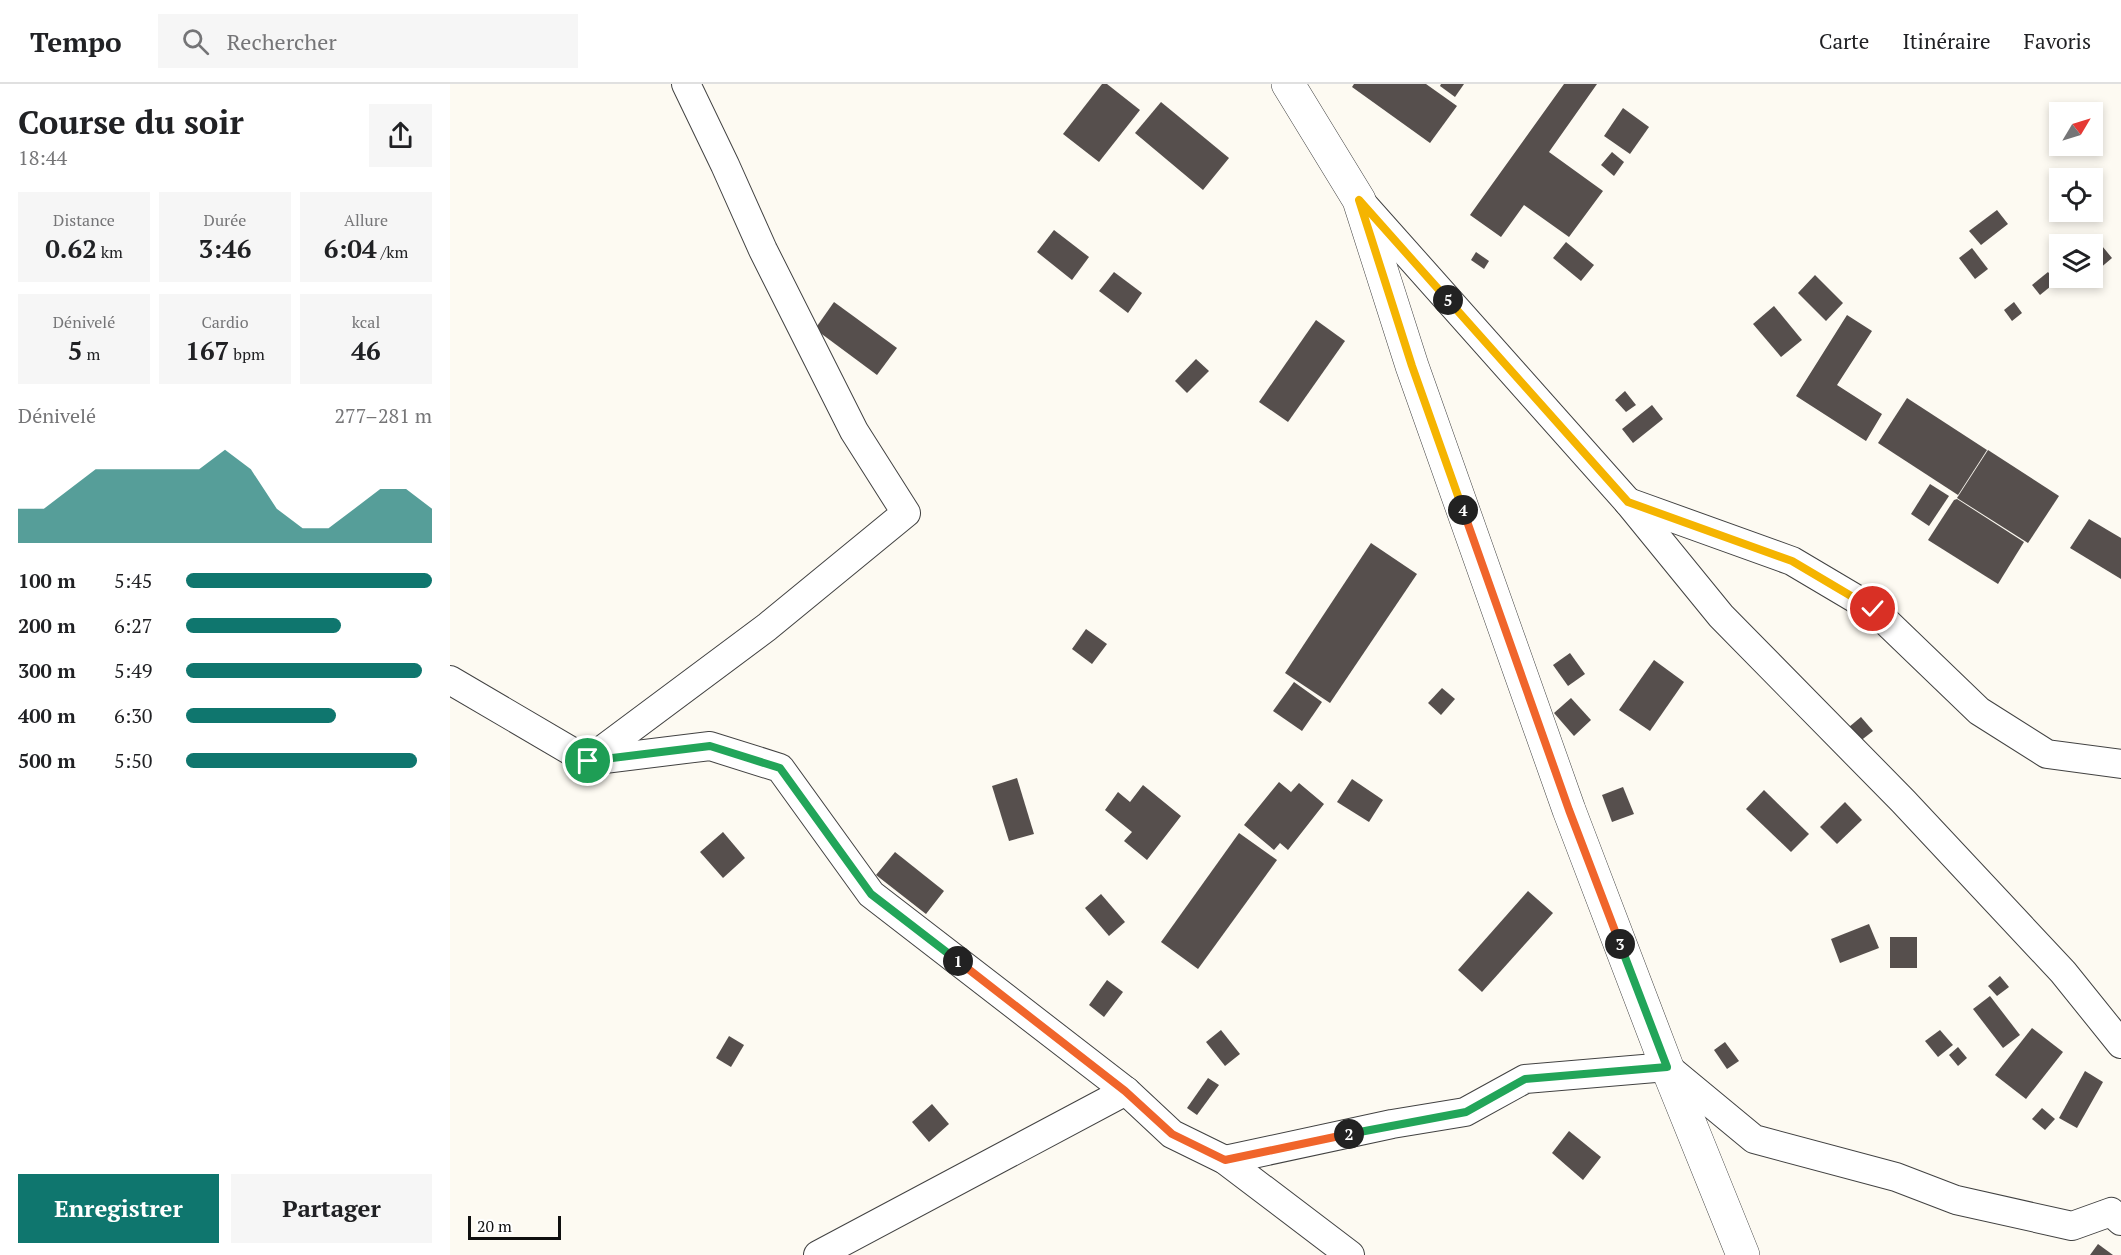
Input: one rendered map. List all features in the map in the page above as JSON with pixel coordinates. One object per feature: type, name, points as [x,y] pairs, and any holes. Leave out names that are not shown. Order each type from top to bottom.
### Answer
[{"type":"street","points":[[588,761],[767,627],[906,513],[848,421],[763,250],[686,84]]},
{"type":"street","points":[[1288,84],[1359,200],[1628,502],[1721,616],[1903,801],[2063,972],[2121,1044]]},
{"type":"street","points":[[1359,200],[1412,366],[1561,788],[1667,1067],[1743,1255]]},
{"type":"street","points":[[1628,502],[1792,561],[1873,609],[1979,711],[2047,754],[2121,764]]},
{"type":"street","points":[[450,680],[588,761],[710,746],[780,768],[871,894],[1125,1091],[1172,1134],[1225,1160],[1350,1255]]},
{"type":"street","points":[[1225,1160],[1392,1124],[1466,1112],[1525,1079],[1667,1067],[1754,1139],[1896,1176],[1956,1200],[2072,1226],[2111,1212],[2121,1221]]},
{"type":"street","points":[[818,1255],[1125,1091]]},
{"type":"building","points":[[1102,84],[1107,84],[1140,110],[1099,162],[1063,134]]},
{"type":"building","points":[[1354,84],[1426,84],[1457,106],[1430,143],[1352,87]]},
{"type":"building","points":[[1441,84],[1464,84],[1455,97],[1440,86]]},
{"type":"building","points":[[1564,84],[1597,84],[1549,152],[1603,191],[1569,237],[1524,205],[1501,237],[1470,215]]},
{"type":"building","points":[[1161,102],[1229,158],[1203,190],[1135,133]]},
{"type":"building","points":[[1623,108],[1649,127],[1630,154],[1604,136]]},
{"type":"building","points":[[1612,152],[1624,162],[1614,176],[1601,165]]},
{"type":"building","points":[[1997,210],[2008,224],[1981,245],[1969,231]]},
{"type":"building","points":[[1054,230],[1089,257],[1072,280],[1037,252]]},
{"type":"building","points":[[1566,242],[1594,265],[1581,281],[1553,258]]},
{"type":"building","points":[[2103,247],[2112,258],[2103,266]]},
{"type":"building","points":[[1972,248],[1988,269],[1975,279],[1959,258]]},
{"type":"building","points":[[1476,252],[1489,261],[1484,269],[1471,260]]},
{"type":"building","points":[[1114,272],[1142,293],[1128,313],[1099,291]]},
{"type":"building","points":[[2049,273],[2049,288],[2040,295],[2032,285]]},
{"type":"building","points":[[1815,275],[1843,303],[1826,321],[1798,293]]},
{"type":"building","points":[[834,302],[897,348],[877,375],[815,329]]},
{"type":"building","points":[[2014,302],[2022,313],[2012,321],[2004,310]]},
{"type":"building","points":[[1774,306],[1802,340],[1781,357],[1753,324]]},
{"type":"building","points":[[1847,315],[1872,331],[1837,385],[1882,414],[1866,441],[1796,396]]},
{"type":"building","points":[[1316,320],[1345,341],[1288,422],[1259,402]]},
{"type":"building","points":[[1196,359],[1209,371],[1187,393],[1175,381]]},
{"type":"building","points":[[1625,391],[1636,405],[1626,412],[1615,400]]},
{"type":"building","points":[[1907,398],[1987,450],[1958,495],[1878,443]]},
{"type":"building","points":[[1652,405],[1663,419],[1633,443],[1622,429]]},
{"type":"building","points":[[1988,450],[2059,496],[2028,543],[1957,498]]},
{"type":"building","points":[[1930,484],[1949,496],[1929,526],[1911,514]]},
{"type":"building","points":[[1957,499],[2024,542],[1998,584],[1928,540],[1954,500]]},
{"type":"building","points":[[2089,519],[2121,538],[2121,579],[2070,548]]},
{"type":"building","points":[[1371,543],[1417,574],[1330,703],[1285,673]]},
{"type":"building","points":[[1086,629],[1107,644],[1092,664],[1072,649]]},
{"type":"building","points":[[1570,653],[1585,674],[1568,686],[1553,665]]},
{"type":"building","points":[[1654,660],[1684,682],[1650,731],[1619,710]]},
{"type":"building","points":[[1294,682],[1322,702],[1302,731],[1273,711]]},
{"type":"building","points":[[1442,688],[1455,699],[1441,715],[1428,703]]},
{"type":"building","points":[[1571,698],[1591,720],[1574,736],[1554,713]]},
{"type":"building","points":[[1861,717],[1873,731],[1854,746],[1843,732]]},
{"type":"building","points":[[1017,778],[1034,834],[1009,841],[992,786]]},
{"type":"building","points":[[1352,779],[1383,800],[1369,822],[1337,802]]},
{"type":"building","points":[[1279,782],[1291,792],[1299,783],[1324,804],[1288,850],[1280,843],[1274,850],[1244,825]]},
{"type":"building","points":[[1143,785],[1181,816],[1147,860],[1124,841],[1132,832],[1105,810],[1118,792],[1130,802]]},
{"type":"building","points":[[1623,787],[1634,814],[1612,822],[1602,795]]},
{"type":"building","points":[[1764,790],[1809,834],[1791,852],[1746,809]]},
{"type":"building","points":[[1845,802],[1862,820],[1837,844],[1820,827]]},
{"type":"building","points":[[723,832],[745,858],[723,878],[700,852]]},
{"type":"building","points":[[1239,833],[1277,860],[1198,969],[1161,942]]},
{"type":"building","points":[[895,852],[944,891],[926,914],[876,875]]},
{"type":"building","points":[[1528,891],[1553,913],[1482,992],[1458,970]]},
{"type":"building","points":[[1101,894],[1125,922],[1109,936],[1085,908]]},
{"type":"building","points":[[1869,924],[1879,948],[1840,963],[1831,939]]},
{"type":"building","points":[[1890,937],[1917,937],[1917,968],[1890,968]]},
{"type":"building","points":[[2000,976],[2009,987],[1997,996],[1988,986]]},
{"type":"building","points":[[1107,980],[1123,992],[1104,1017],[1089,1005]]},
{"type":"building","points":[[1990,996],[2020,1035],[2003,1048],[1973,1009]]},
{"type":"building","points":[[2032,1028],[2063,1052],[2026,1099],[1995,1075]]},
{"type":"building","points":[[1221,1030],[1240,1054],[1225,1066],[1206,1042]]},
{"type":"building","points":[[1940,1030],[1953,1045],[1938,1057],[1925,1041]]},
{"type":"building","points":[[729,1036],[744,1045],[731,1067],[716,1058]]},
{"type":"building","points":[[1725,1042],[1739,1061],[1727,1069],[1714,1050]]},
{"type":"building","points":[[1958,1047],[1967,1058],[1958,1066],[1949,1055]]},
{"type":"building","points":[[2085,1071],[2103,1082],[2077,1128],[2059,1118]]},
{"type":"building","points":[[1208,1078],[1219,1085],[1197,1115],[1187,1108]]},
{"type":"building","points":[[932,1104],[949,1124],[929,1142],[912,1122]]},
{"type":"building","points":[[2042,1108],[2055,1119],[2045,1130],[2032,1119]]},
{"type":"building","points":[[1569,1131],[1601,1157],[1583,1180],[1552,1153]]},
{"type":"building","points":[[2098,1244],[2113,1255],[2090,1255]]},
{"type":"route","points":[[588,761],[710,746],[780,768],[871,894],[1125,1091],[1172,1134],[1225,1160],[1392,1124],[1466,1112],[1525,1079],[1667,1067],[1569,810],[1412,366],[1359,200],[1628,502],[1792,561],[1873,609]]}]
